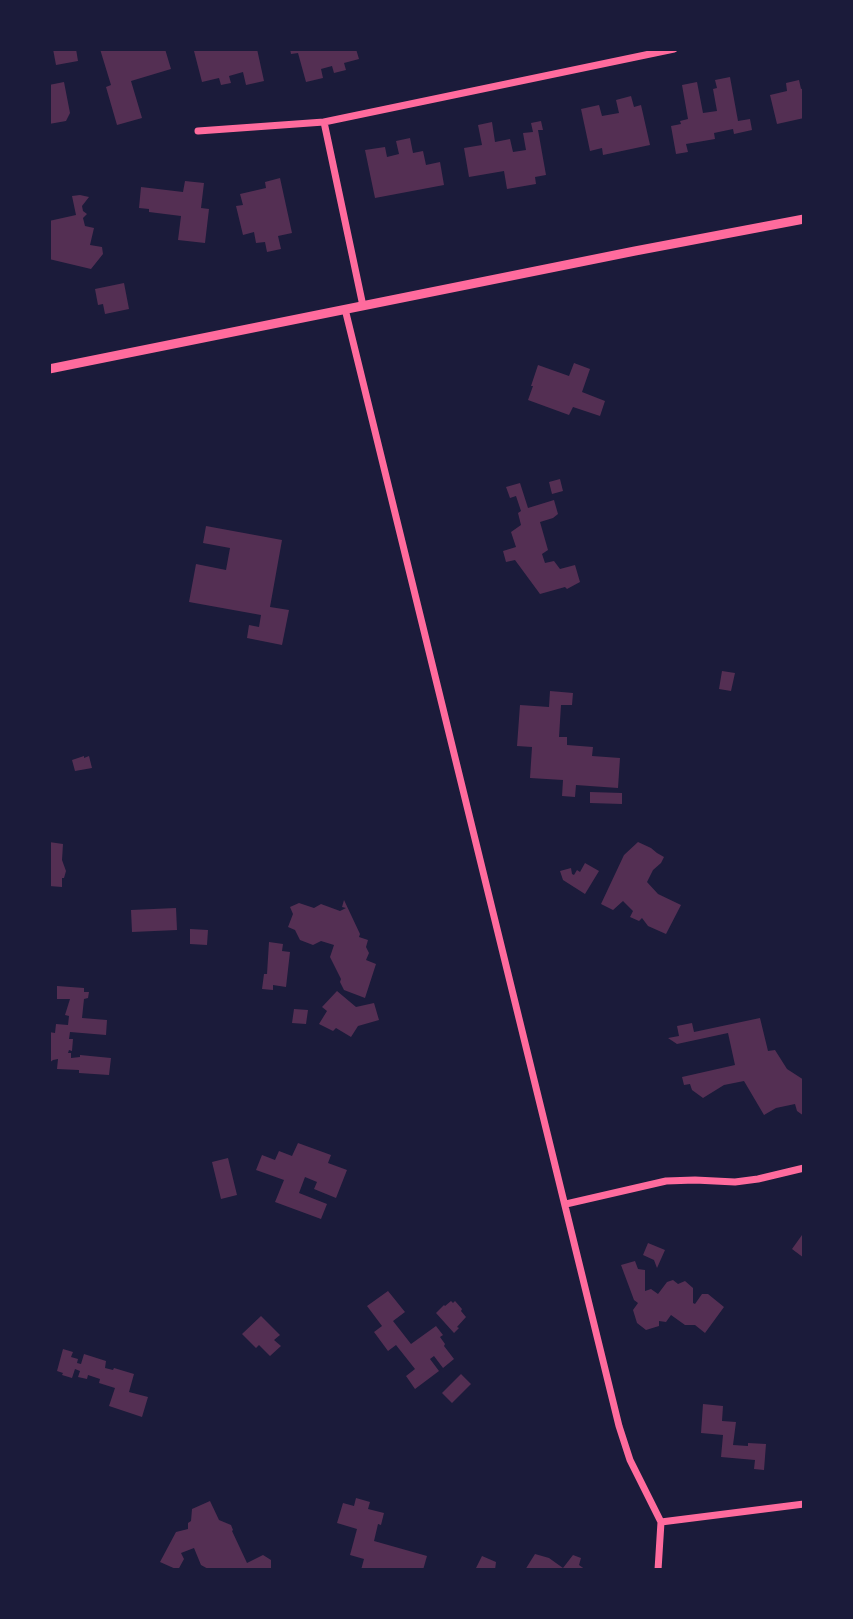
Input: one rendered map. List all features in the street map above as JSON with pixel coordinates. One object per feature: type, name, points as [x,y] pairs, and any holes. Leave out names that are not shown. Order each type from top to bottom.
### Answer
[{"type":"street","points":[[198,131],[324,122],[674,49]]},
{"type":"street","points":[[324,122],[363,306]]},
{"type":"street","points":[[49,369],[804,219]]},
{"type":"street","points":[[345,309],[619,1426],[638,1478],[661,1522],[658,1570]]},
{"type":"street","points":[[566,1204],[666,1181],[735,1182],[804,1168]]},
{"type":"street","points":[[661,1522],[804,1504]]},
{"type":"building","points":[[53,49],[76,49],[78,61],[56,65]]},
{"type":"building","points":[[100,49],[165,49],[171,69],[131,81],[142,118],[117,125],[106,87],[111,85]]},
{"type":"building","points":[[257,49],[264,81],[246,85],[243,72],[229,76],[231,83],[221,85],[219,78],[202,82],[194,51]]},
{"type":"building","points":[[290,49],[356,49],[359,59],[344,63],[346,70],[334,73],[332,66],[321,69],[323,78],[306,82],[298,53],[291,54]]},
{"type":"building","points":[[730,77],[738,121],[750,119],[752,130],[734,134],[733,129],[714,133],[715,139],[686,144],[688,152],[676,154],[671,126],[688,119],[682,85],[697,82],[703,113],[717,111],[713,89],[717,88],[715,80]]},
{"type":"building","points":[[799,80],[801,89],[804,88],[804,118],[777,124],[770,95],[787,91],[786,83]]},
{"type":"building","points":[[64,82],[70,113],[66,121],[49,124],[49,85]]},
{"type":"building","points":[[631,96],[634,107],[641,105],[650,145],[603,155],[602,148],[590,151],[581,109],[599,105],[602,116],[619,113],[616,100]]},
{"type":"building","points":[[541,121],[543,130],[538,130],[546,175],[535,177],[536,184],[507,189],[504,171],[469,177],[464,148],[482,145],[478,125],[492,122],[495,142],[510,139],[513,152],[526,150],[523,133],[533,132],[531,123]]},
{"type":"building","points":[[410,138],[413,153],[423,151],[426,165],[440,162],[444,185],[375,198],[365,150],[385,147],[387,157],[399,154],[396,141]]},
{"type":"building","points":[[280,178],[292,233],[278,236],[281,249],[267,252],[265,242],[256,243],[254,232],[243,235],[236,206],[243,205],[240,194],[266,188],[265,182]]},
{"type":"building","points":[[185,181],[204,183],[201,208],[209,209],[205,243],[178,240],[181,216],[139,208],[141,187],[183,192]]},
{"type":"building","points":[[72,196],[89,197],[82,206],[87,214],[83,218],[85,226],[94,228],[90,245],[102,247],[103,254],[91,269],[49,259],[49,221],[76,215]]},
{"type":"building","points":[[124,283],[129,309],[105,314],[103,304],[98,305],[95,289]]},
{"type":"building","points":[[574,363],[590,369],[582,392],[605,401],[600,416],[573,407],[569,415],[528,400],[538,365],[569,376]]},
{"type":"building","points":[[560,479],[563,491],[552,494],[549,482]]},
{"type":"building","points":[[520,483],[528,508],[554,500],[558,514],[540,522],[548,550],[542,554],[545,563],[554,561],[560,569],[575,565],[580,582],[567,589],[565,587],[540,594],[515,560],[506,562],[503,551],[516,547],[511,532],[521,525],[518,513],[521,511],[516,496],[510,498],[506,487]]},
{"type":"building","points":[[206,526],[282,540],[270,607],[289,610],[282,645],[247,638],[249,625],[259,627],[261,615],[189,602],[196,564],[226,570],[230,548],[203,543]]},
{"type":"building","points":[[722,671],[735,673],[731,691],[719,689]]},
{"type":"building","points":[[550,691],[573,693],[572,705],[561,705],[559,737],[567,737],[567,745],[593,747],[592,756],[620,758],[618,788],[576,785],[575,797],[562,796],[563,780],[530,778],[532,747],[517,746],[520,705],[549,707]]},
{"type":"building","points":[[89,756],[92,768],[75,771],[72,760]]},
{"type":"building","points":[[590,792],[622,793],[622,804],[590,803]]},
{"type":"building","points":[[49,842],[63,844],[62,860],[66,871],[62,878],[62,887],[49,886]]},
{"type":"building","points":[[638,842],[664,857],[647,882],[658,894],[681,905],[666,934],[648,926],[642,918],[639,921],[630,917],[633,911],[623,901],[613,910],[601,904],[624,855]]},
{"type":"building","points":[[585,863],[599,871],[585,894],[563,880],[560,871],[571,868],[574,875],[577,870],[580,872]]},
{"type":"building","points":[[344,900],[359,937],[368,940],[366,947],[369,953],[366,960],[376,964],[365,998],[344,990],[330,957],[334,945],[321,941],[313,945],[300,940],[295,930],[288,927],[293,914],[290,907],[299,903],[314,908],[321,904],[340,911],[346,908],[342,907]]},
{"type":"building","points":[[176,908],[177,930],[132,932],[131,910]]},
{"type":"building","points":[[190,929],[208,930],[207,945],[190,944]]},
{"type":"building","points":[[269,942],[283,944],[282,951],[290,952],[286,987],[273,985],[273,990],[262,989],[264,974],[267,974]]},
{"type":"building","points":[[57,986],[84,988],[84,992],[89,992],[88,998],[84,999],[82,1018],[107,1020],[106,1035],[70,1032],[69,1039],[73,1039],[72,1051],[69,1050],[68,1053],[71,1053],[71,1058],[80,1055],[111,1058],[109,1075],[57,1069],[58,1059],[49,1063],[49,1032],[55,1033],[56,1024],[68,1025],[69,1016],[65,1015],[70,999],[57,999]]},
{"type":"building","points":[[337,991],[356,1007],[374,1003],[379,1020],[358,1026],[351,1037],[336,1028],[333,1031],[319,1024],[327,1011],[322,1007]]},
{"type":"building","points":[[294,1009],[308,1010],[306,1024],[292,1023]]},
{"type":"building","points":[[760,1018],[768,1051],[775,1050],[787,1069],[804,1080],[804,1116],[797,1111],[795,1104],[776,1108],[764,1115],[744,1081],[724,1085],[703,1098],[692,1090],[690,1084],[684,1085],[682,1077],[735,1065],[728,1033],[677,1044],[668,1038],[679,1036],[677,1026],[692,1023],[694,1032]]},
{"type":"building","points":[[298,1143],[331,1155],[328,1163],[347,1170],[336,1198],[314,1189],[317,1182],[305,1177],[299,1193],[327,1204],[321,1219],[275,1202],[284,1180],[256,1170],[262,1155],[275,1160],[279,1151],[292,1156]]},
{"type":"building","points":[[228,1158],[237,1195],[221,1199],[212,1162]]},
{"type":"building","points":[[802,1235],[804,1236],[804,1258],[792,1249]]},
{"type":"building","points":[[648,1243],[665,1250],[657,1268],[654,1260],[643,1255]]},
{"type":"building","points":[[635,1261],[638,1269],[645,1270],[645,1291],[651,1289],[658,1294],[667,1282],[673,1280],[678,1284],[685,1281],[693,1288],[693,1303],[695,1304],[702,1294],[708,1294],[724,1307],[705,1333],[695,1325],[685,1325],[671,1315],[666,1322],[659,1321],[659,1326],[646,1330],[637,1323],[633,1310],[638,1303],[634,1300],[621,1265]]},
{"type":"building","points":[[388,1291],[405,1312],[393,1321],[411,1344],[436,1326],[443,1335],[440,1337],[444,1346],[454,1359],[443,1368],[434,1356],[430,1359],[439,1371],[415,1389],[406,1376],[415,1369],[396,1345],[388,1351],[374,1332],[382,1326],[367,1306]]},
{"type":"building","points":[[451,1301],[455,1301],[466,1317],[454,1333],[436,1313]]},
{"type":"building","points":[[261,1316],[280,1335],[274,1340],[281,1346],[270,1356],[259,1345],[256,1348],[242,1334]]},
{"type":"building","points":[[63,1349],[73,1352],[71,1357],[78,1359],[77,1363],[81,1364],[84,1354],[106,1361],[105,1368],[134,1374],[129,1392],[148,1397],[142,1417],[109,1406],[115,1388],[99,1383],[100,1379],[88,1375],[87,1379],[78,1377],[80,1371],[75,1369],[72,1378],[57,1371]]},
{"type":"building","points":[[461,1374],[471,1384],[452,1403],[442,1393]]},
{"type":"building","points":[[703,1404],[723,1406],[722,1421],[736,1422],[733,1445],[766,1444],[764,1470],[754,1469],[755,1460],[721,1457],[723,1435],[701,1433]]},
{"type":"building","points":[[356,1498],[370,1502],[368,1509],[384,1513],[374,1541],[427,1556],[423,1570],[361,1570],[364,1559],[350,1555],[357,1529],[337,1523],[343,1503],[354,1506]]},
{"type":"building","points":[[210,1501],[219,1520],[231,1525],[247,1563],[263,1555],[271,1560],[271,1570],[210,1570],[201,1565],[194,1548],[181,1553],[184,1559],[178,1570],[160,1562],[176,1532],[188,1529],[192,1509]]},
{"type":"building","points":[[535,1554],[549,1558],[563,1568],[573,1555],[581,1558],[579,1565],[586,1570],[525,1570]]},
{"type":"building","points":[[482,1556],[496,1562],[495,1570],[475,1570]]}]
